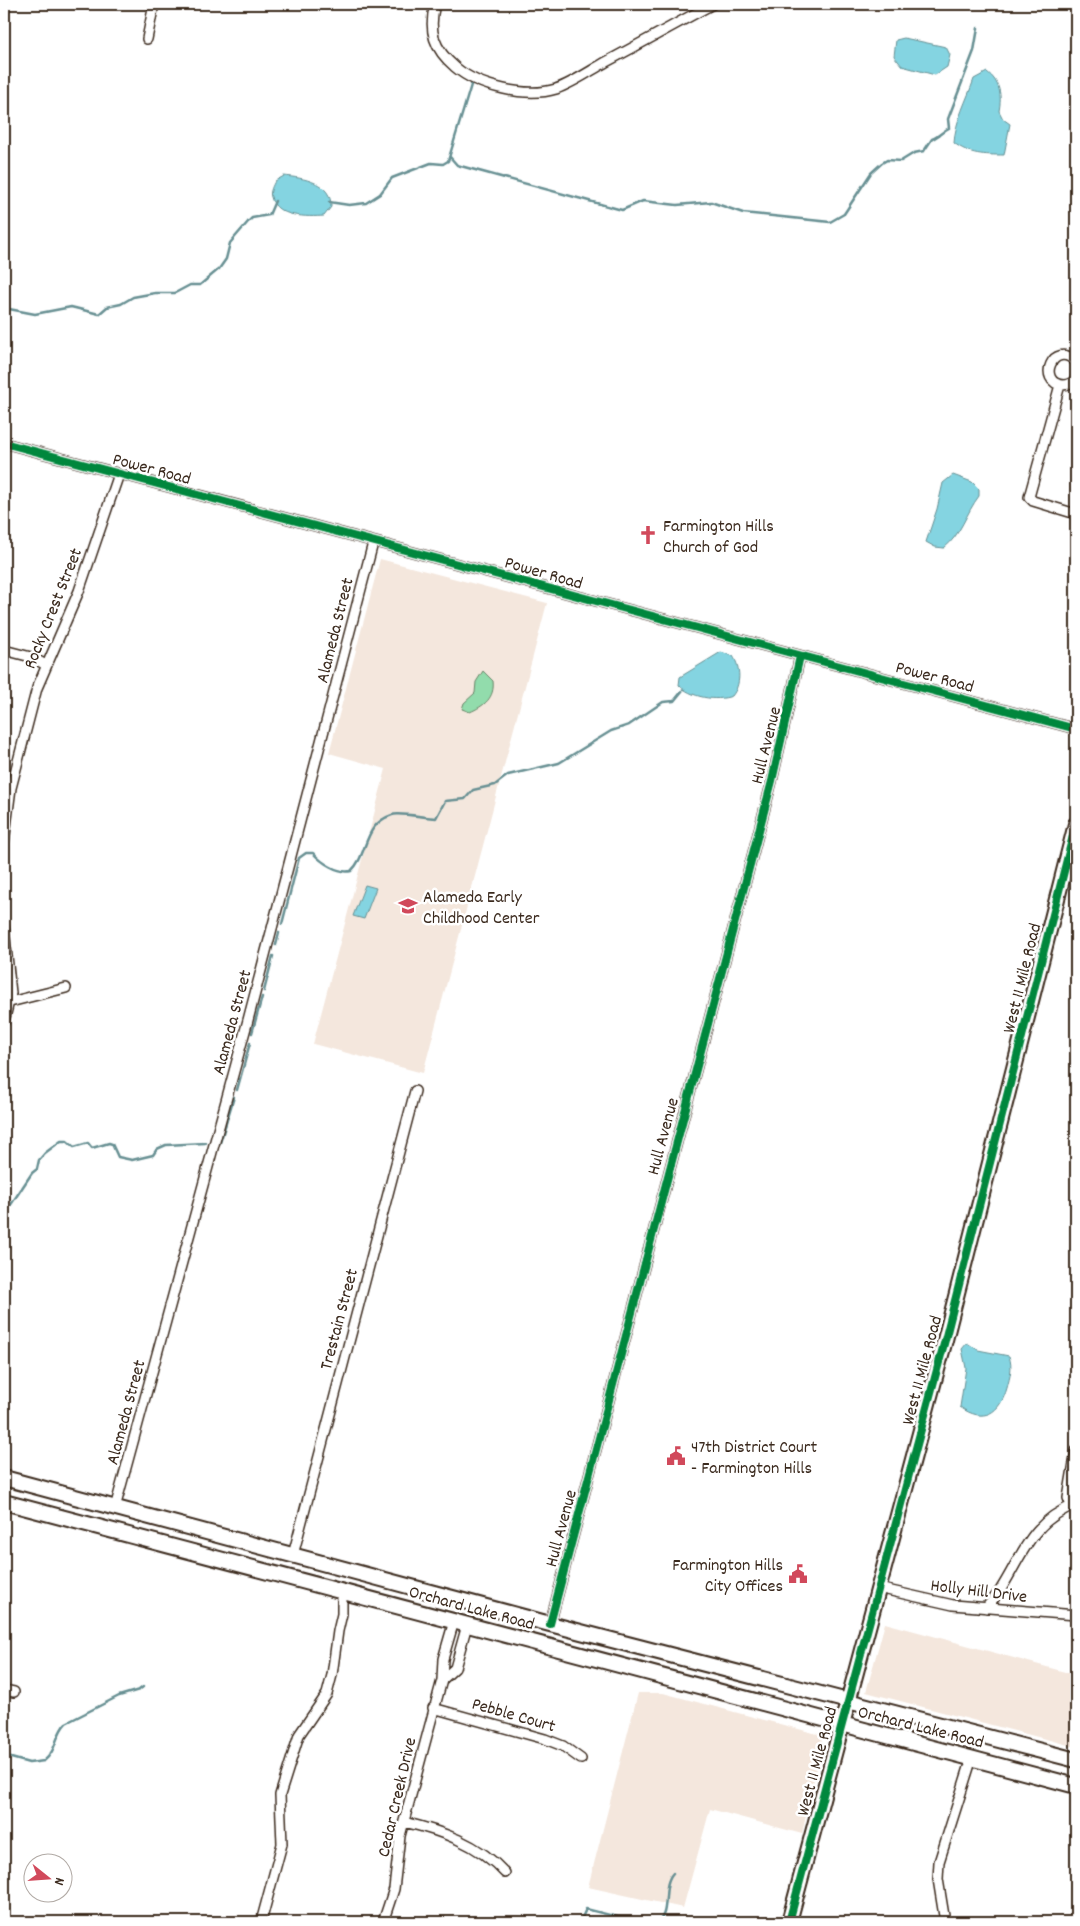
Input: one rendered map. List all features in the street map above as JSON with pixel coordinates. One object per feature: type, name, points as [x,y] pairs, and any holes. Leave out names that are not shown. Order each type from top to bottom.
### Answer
[{"type":"main road","name":"West 11 Mile Road","points":[[789,1922],[840,1725],[849,1700],[945,1340],[1076,824]]},
{"type":"main road","name":"Orchard Lake Road","points":[[4,1478],[550,1624],[1076,1760]]},
{"type":"main road","points":[[20,1506],[26,1492],[35,1487],[40,1487]]},
{"type":"main road","name":"Orchard Lake Road","points":[[4,1502],[1076,1786]]},
{"type":"main road","points":[[133,1536],[166,1537],[230,1555],[238,1552],[241,1542]]},
{"type":"main road","points":[[342,1592],[346,1579],[352,1574],[359,1572]]},
{"type":"main road","points":[[455,1622],[478,1620],[544,1638],[550,1637],[550,1624]]},
{"type":"main road","points":[[599,1660],[605,1638]]},
{"type":"main road","points":[[621,1666],[625,1652],[637,1646]]},
{"type":"main road","points":[[800,1714],[813,1706],[816,1693]]},
{"type":"main road","points":[[871,1733],[879,1714],[889,1711]]},
{"type":"street","points":[[147,39],[154,4]]},
{"type":"street","points":[[434,4],[431,29],[435,45],[445,58],[457,69],[486,83],[526,92],[557,88],[713,4]]},
{"type":"street","points":[[1076,362],[1063,355],[1052,362],[1050,376],[1060,385],[1070,384],[1076,378]]},
{"type":"street","points":[[1060,385],[1029,497],[1033,501],[1076,514]]},
{"type":"street","name":"Power Road","points":[[4,443],[373,543],[1076,729]]},
{"type":"street","name":"Rocky Crest Street","points":[[4,843],[11,788],[17,760],[46,665],[79,591],[119,474]]},
{"type":"street","name":"Alameda Street","points":[[115,1508],[248,1020],[373,543]]},
{"type":"street","points":[[4,650],[31,658],[46,665]]},
{"type":"street","name":"Hull Avenue","points":[[550,1624],[772,781],[800,656]]},
{"type":"street","points":[[4,928],[10,993],[4,1022]]},
{"type":"street","points":[[7,1003],[66,988]]},
{"type":"street","name":"Trestain Street","points":[[293,1555],[415,1091]]},
{"type":"street","points":[[986,1608],[1001,1589],[1018,1556],[1036,1530],[1058,1512],[1074,1505],[1068,1498],[1076,1451]]},
{"type":"street","name":"Holly Hill Drive","points":[[878,1588],[931,1601],[986,1608],[1076,1615]]},
{"type":"street","points":[[261,1922],[282,1844],[280,1795],[299,1735],[327,1694],[342,1614],[342,1592]]},
{"type":"street","name":"Cedar Creek Drive","points":[[442,1680],[455,1668],[455,1622]]},
{"type":"street","name":"Cedar Creek Drive","points":[[383,1922],[394,1889],[404,1822],[442,1680],[444,1659],[455,1622]]},
{"type":"street","points":[[4,1690],[14,1692]]},
{"type":"street","name":"Pebble Court","points":[[433,1708],[545,1739],[563,1746],[581,1759]]},
{"type":"street","points":[[945,1922],[938,1880],[939,1862],[972,1758]]},
{"type":"street","points":[[404,1822],[453,1837],[472,1846],[497,1864],[505,1873]]},
{"type":"shaded area","name":"Alameda Early Childhood Center","points":[[380,559],[547,603],[423,1073],[313,1044],[386,769],[329,753]]},
{"type":"shaded area","points":[[885,1623],[1076,1675],[1076,1747],[866,1692]]},
{"type":"shaded area","points":[[638,1693],[663,1693],[821,1735],[822,1743],[802,1834],[710,1809],[683,1908],[588,1887]]},
{"type":"green space","points":[[483,671],[493,681],[492,692],[488,701],[470,712],[462,709],[464,703],[475,693],[476,682]]},
{"type":"water","points":[[904,38],[946,47],[950,55],[947,67],[935,75],[902,66],[894,56],[896,40]]},
{"type":"water","points":[[987,72],[995,80],[999,89],[999,111],[1003,119],[1010,124],[1004,155],[978,154],[954,143],[959,119],[974,79]]},
{"type":"water","points":[[284,176],[307,180],[322,187],[327,192],[331,207],[324,216],[293,215],[279,209],[274,204],[271,195],[272,189],[275,181]]},
{"type":"water","points":[[953,475],[972,482],[979,489],[979,496],[950,543],[944,548],[935,547],[926,542],[943,483]]},
{"type":"water","points":[[721,652],[733,656],[739,671],[737,687],[732,696],[726,698],[704,697],[690,693],[679,685],[680,677]]},
{"type":"water","points":[[365,885],[376,888],[364,919],[353,916]]},
{"type":"water","points":[[967,1343],[978,1350],[1009,1356],[1010,1360],[1010,1376],[1004,1397],[995,1409],[984,1415],[976,1415],[960,1407],[966,1368],[962,1349]]},
{"type":"waterway","points":[[450,157],[457,165],[622,210],[643,201],[677,205],[711,202],[743,213],[830,222],[844,214],[871,173],[882,163],[887,160],[901,161],[914,153],[924,151],[932,139],[949,128],[948,119],[974,51],[978,28]]},
{"type":"waterway","points":[[329,202],[349,205],[366,203],[380,194],[392,178],[431,163],[443,164],[448,161],[471,85]]},
{"type":"waterway","points":[[4,312],[9,309],[35,314],[71,307],[99,314],[107,307],[121,304],[133,297],[155,293],[175,293],[190,285],[200,285],[219,269],[226,259],[230,243],[248,222],[252,218],[269,215],[275,201]]},
{"type":"waterway","points":[[282,924],[299,858],[306,853],[313,853],[320,860],[335,869],[351,871],[357,864],[375,826],[382,820],[395,814],[436,818],[445,801],[465,799],[473,790],[495,785],[508,775],[559,763],[611,731],[629,725],[663,702],[674,701],[683,690]]},
{"type":"waterway","points":[[276,945],[279,933]]},
{"type":"waterway","points":[[264,991],[273,956]]},
{"type":"waterway","points":[[252,1033],[262,997]]},
{"type":"waterway","points":[[237,1090],[250,1043]]},
{"type":"waterway","points":[[220,1143],[234,1097]]},
{"type":"waterway","points":[[4,1215],[32,1173],[37,1169],[39,1160],[61,1141],[67,1141],[74,1147],[88,1143],[92,1148],[109,1143],[112,1144],[118,1157],[132,1160],[153,1155],[157,1149],[166,1145],[205,1143]]},
{"type":"waterway","points":[[4,1756],[29,1763],[44,1761],[51,1752],[62,1727],[66,1723],[119,1696],[143,1687]]},
{"type":"waterway","points":[[658,1922],[664,1912],[667,1885],[673,1873]]},
{"type":"waterway","points":[[580,1922],[586,1909],[637,1922]]},
{"type":"cycle path","points":[[4,443],[1076,729]]},
{"type":"cycle path","points":[[550,1624],[772,781],[800,656]]},
{"type":"cycle path","points":[[789,1922],[945,1340],[1076,824]]},
{"type":"place","name":"Farmington Hills Church of God","points":[[648,535]]},
{"type":"place","name":"Alameda Early Childhood Center","points":[[408,906]]},
{"type":"place","name":"47th District Court - Farmington Hills","points":[[676,1456]]},
{"type":"place","name":"Farmington Hills City Offices","points":[[798,1574]]}]
